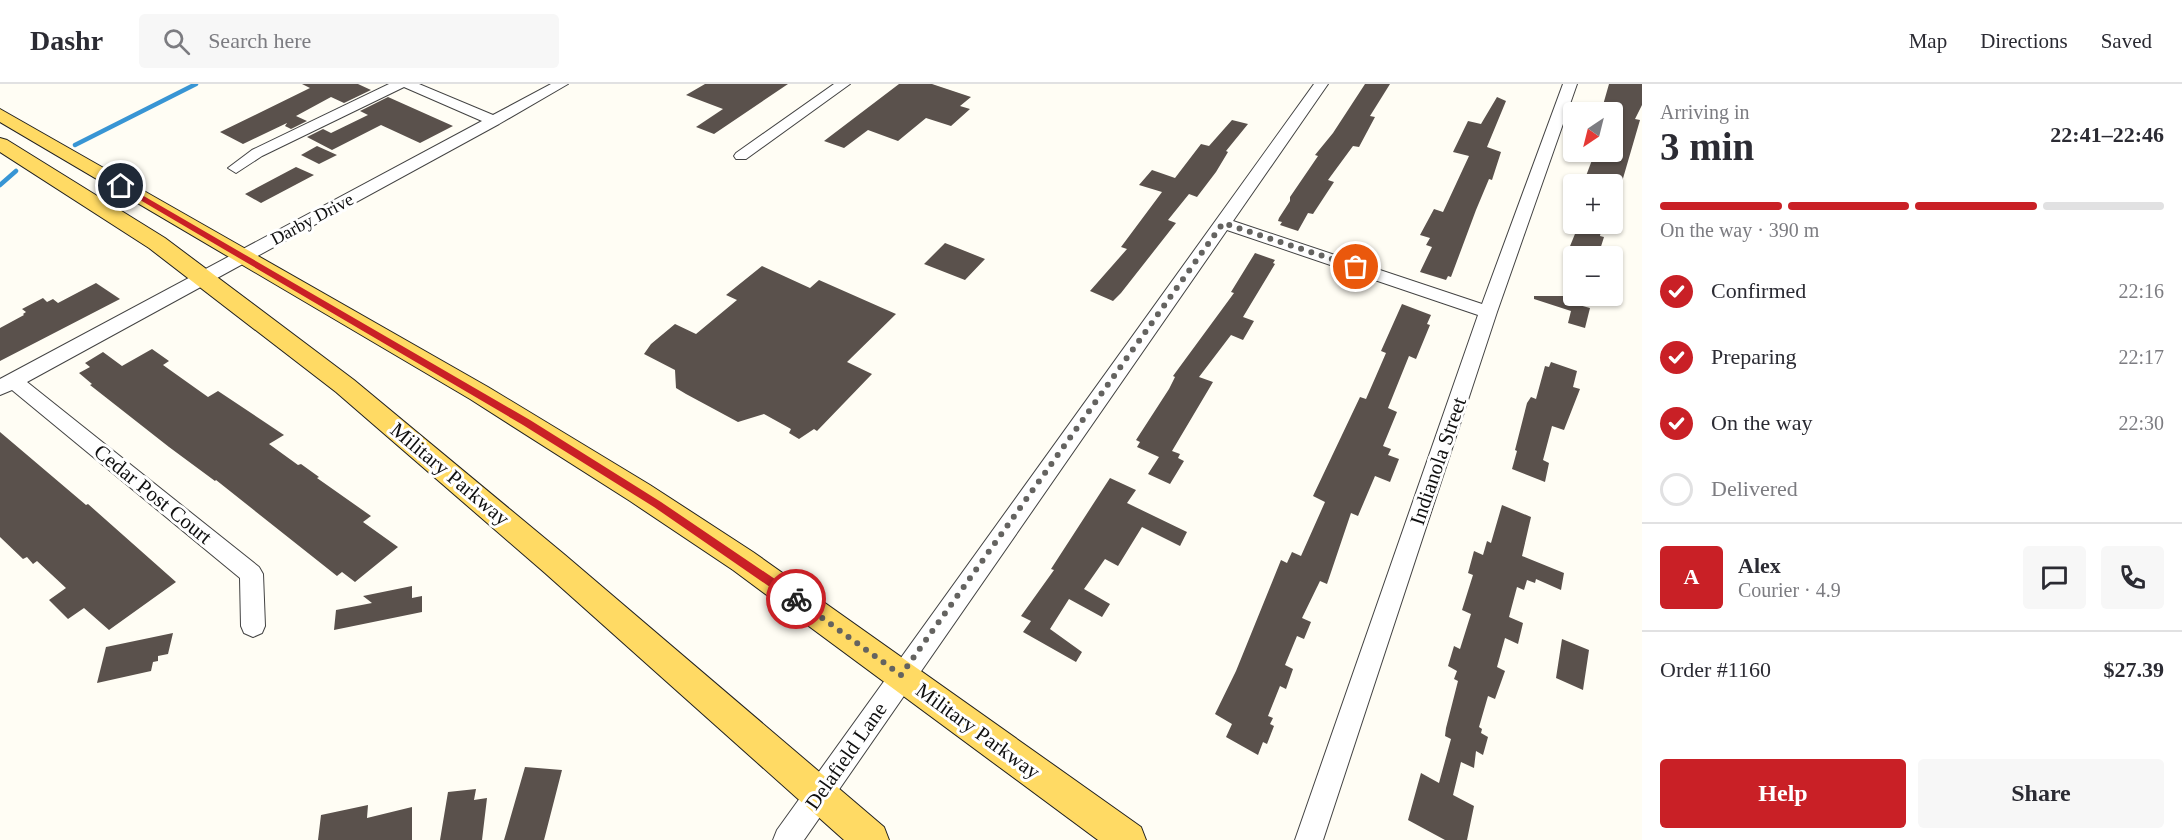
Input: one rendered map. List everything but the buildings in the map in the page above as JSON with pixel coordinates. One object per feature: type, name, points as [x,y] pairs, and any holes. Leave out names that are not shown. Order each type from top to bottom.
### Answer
[{"type":"main road","name":"Military Parkway","points":[[0,114],[479,393],[631,487],[743,561],[1128,840]]},
{"type":"main road","name":"Military Parkway","points":[[0,144],[157,243],[345,386],[407,437],[871,840]]},
{"type":"street","points":[[236,168],[257,153],[400,84]]},
{"type":"street","points":[[407,84],[494,121]]},
{"type":"street","name":"Darby Drive","points":[[7,385],[561,84]]},
{"type":"street","points":[[741,156],[843,84]]},
{"type":"street","name":"Delafield Lane","points":[[787,840],[901,675],[1321,84]]},
{"type":"street","name":"Indianola Street","points":[[1309,840],[1488,312],[1570,84]]},
{"type":"street","points":[[1223,223],[1488,312]]},
{"type":"street","name":"Cedar Post Court","points":[[7,385],[251,574],[253,626]]},
{"type":"waterway","points":[[75,145],[196,84]]},
{"type":"waterway","points":[[0,185],[16,171]]},
{"type":"way so far","points":[[796,599],[901,675],[991,553],[1223,223],[1356,267]]},
{"type":"route","points":[[121,186],[479,393],[657,505],[796,599]]}]
